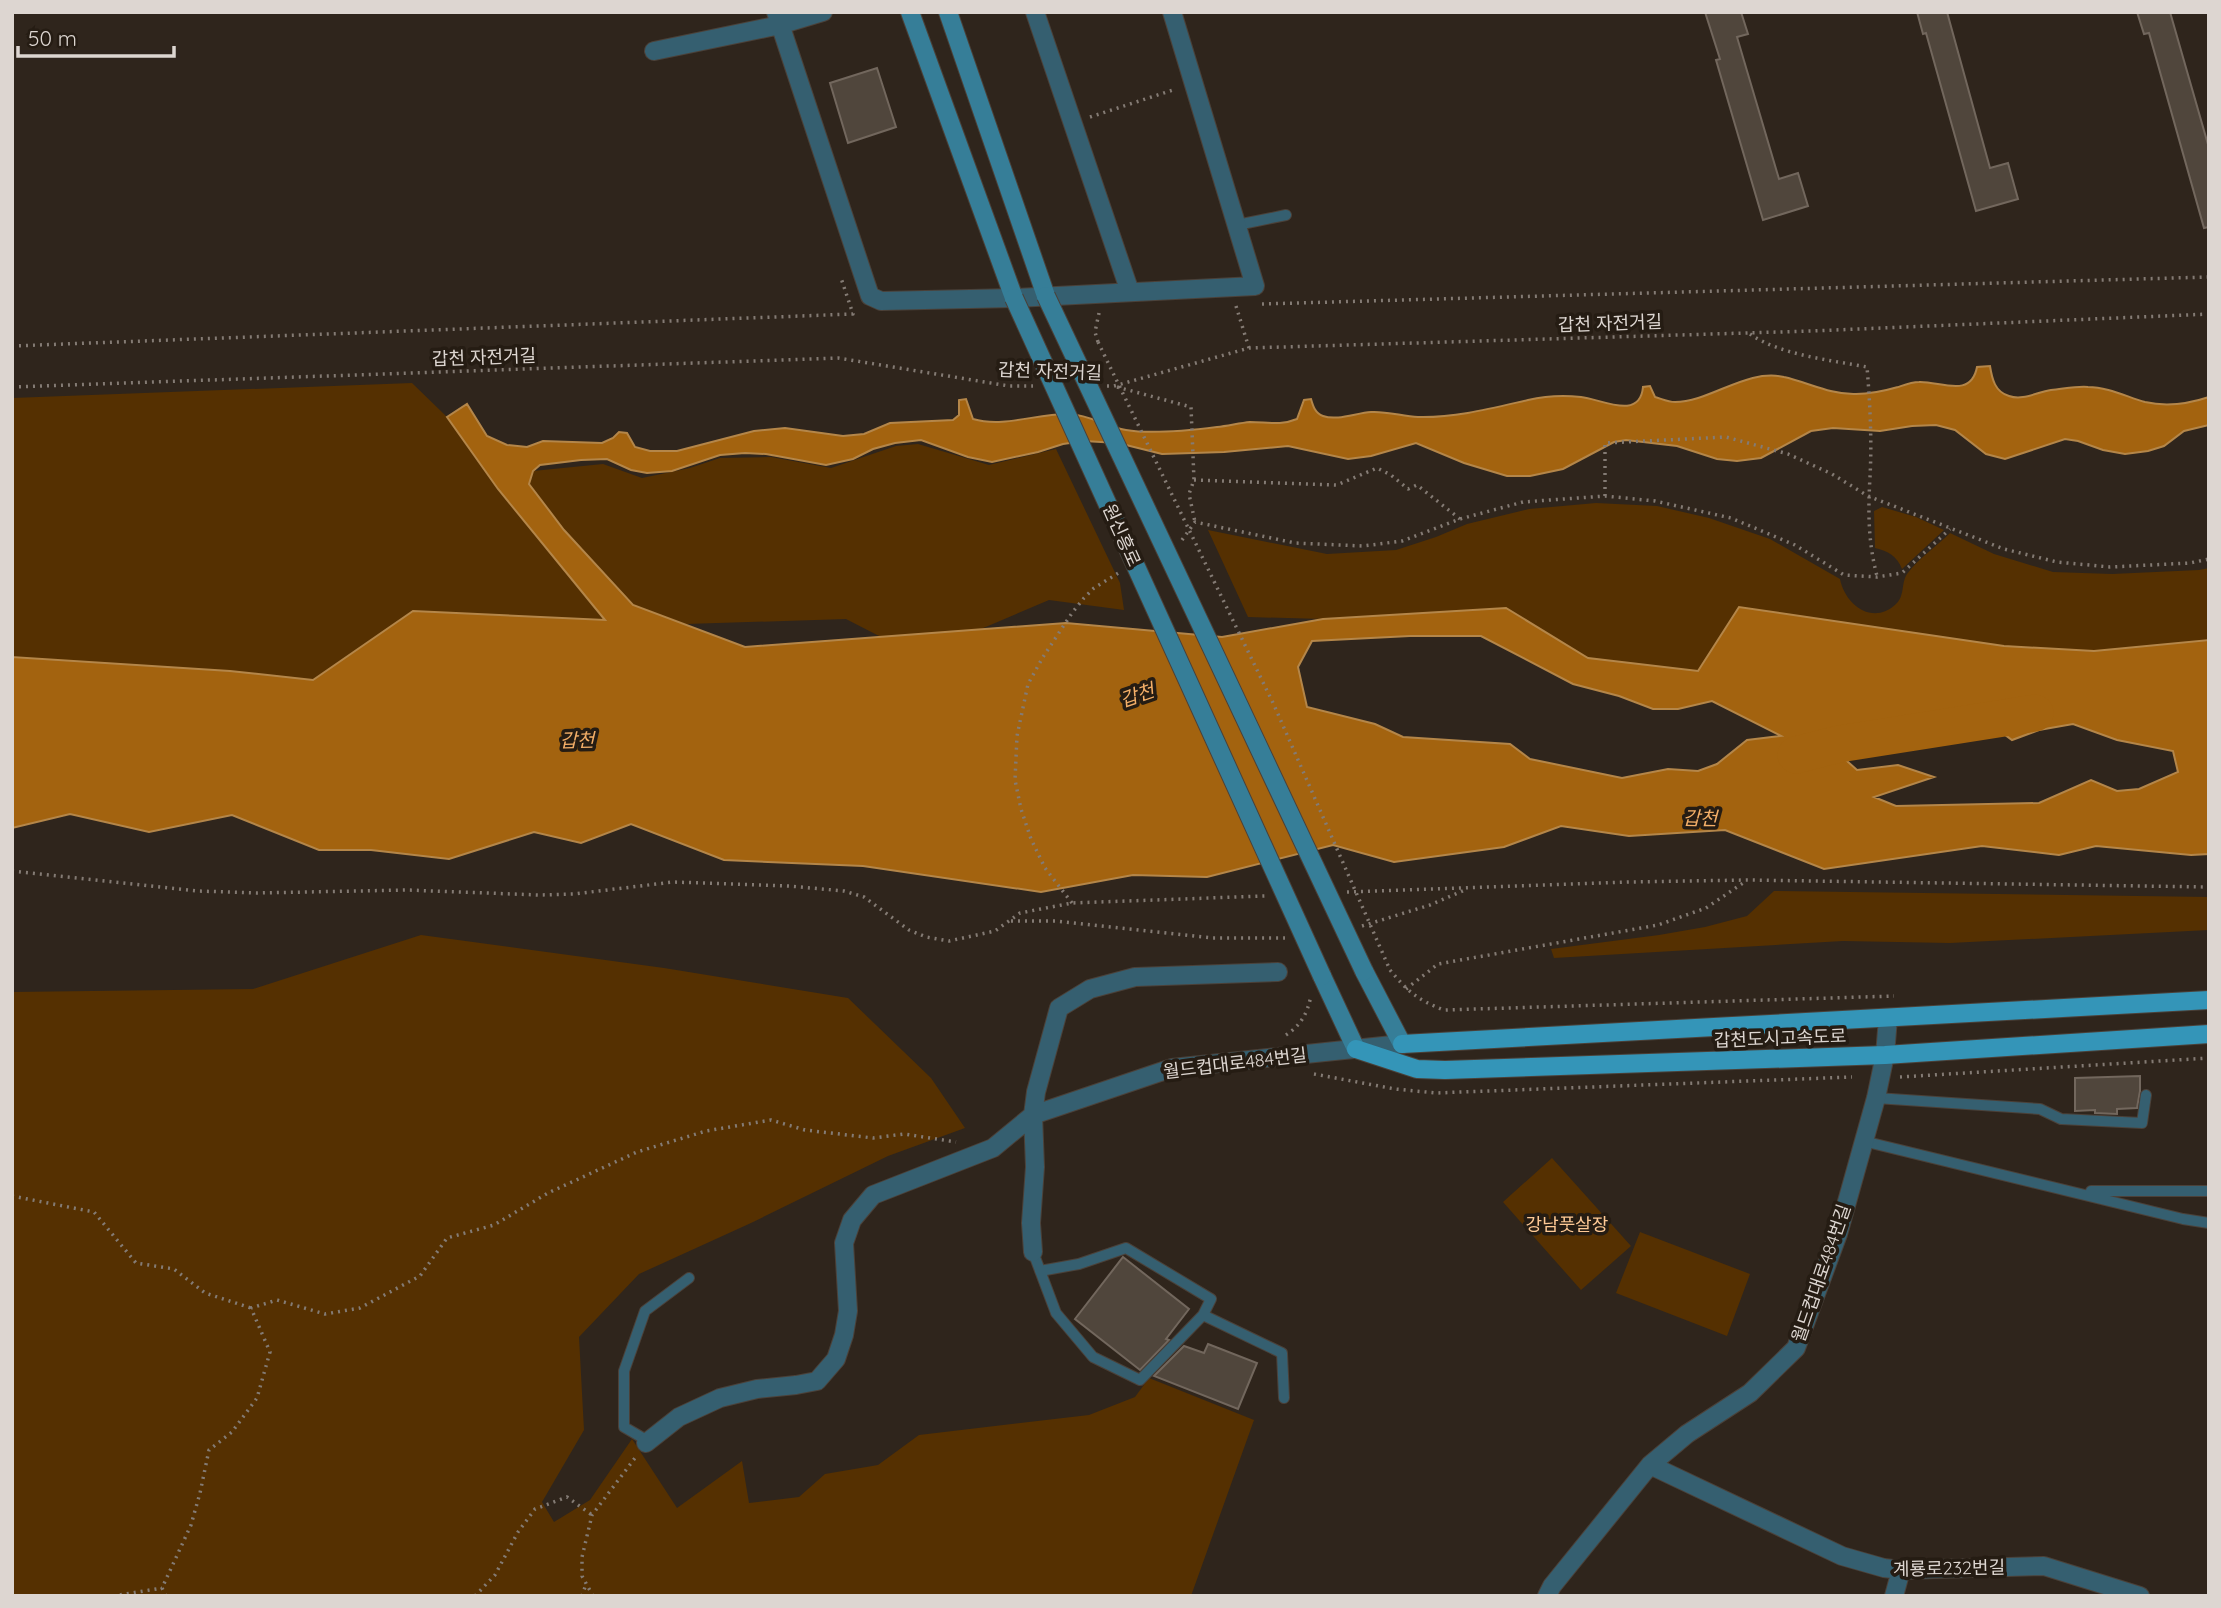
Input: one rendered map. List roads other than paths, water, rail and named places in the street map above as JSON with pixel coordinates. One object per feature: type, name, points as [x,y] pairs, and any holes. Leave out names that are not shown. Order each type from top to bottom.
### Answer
[{"type":"main road","name":"갑천도시고속도로","points":[[1402,1044],[2209,1000]]},
{"type":"main road","name":"갑천도시고속도로","points":[[1356,1049],[1417,1069],[1445,1070],[1885,1055],[2209,1034]]},
{"type":"street","points":[[654,51],[778,19],[823,12]]},
{"type":"street","name":"원신흥로","points":[[910,12],[1014,298],[1315,981],[1356,1049]]},
{"type":"street","name":"원신흥로","points":[[948,12],[1046,296],[1364,971],[1402,1044]]},
{"type":"street","points":[[1035,12],[1130,292]]},
{"type":"street","points":[[778,19],[870,296],[881,301],[1014,298],[1255,286],[1171,12]]},
{"type":"street","points":[[1033,1252],[1031,1223],[1035,1167],[1032,1115],[1035,1092],[1059,1008],[1090,989],[1135,977],[1278,972]]},
{"type":"street","name":"월드컵대로484번길","points":[[1547,1596],[1552,1586],[1650,1465],[1687,1434],[1751,1393],[1797,1348],[1838,1234],[1876,1098],[1885,1055],[1888,1018]]},
{"type":"street","name":"월드컵대로484번길","points":[[647,1442],[679,1418],[720,1398],[757,1389],[817,1381],[836,1359],[844,1335],[848,1311],[844,1243],[852,1220],[873,1195],[993,1148],[1032,1115],[1172,1068],[1402,1044]]},
{"type":"street","name":"계룡로232번길","points":[[1650,1465],[1842,1556],[1884,1568],[1901,1570],[2044,1566],[2140,1596]]},
{"type":"street","points":[[1894,1596],[1901,1570]]},
{"type":"lane","points":[[1237,225],[1286,215]]},
{"type":"lane","points":[[1876,1098],[2040,1109],[2061,1119],[2142,1123],[2146,1095]]},
{"type":"lane","points":[[1863,1141],[2183,1219],[2209,1223]]},
{"type":"lane","points":[[2076,1192],[2166,1189],[2209,1191]]},
{"type":"lane","points":[[1033,1252],[1040,1271],[1056,1313],[1093,1357],[1140,1380],[1203,1315],[1210,1299],[1126,1248],[1079,1264],[1040,1271]]},
{"type":"lane","points":[[647,1442],[624,1427],[624,1371],[645,1311],[689,1278]]},
{"type":"lane","points":[[1203,1315],[1282,1353],[1284,1398]]},
{"type":"water","points":[[1990,366],[1997,388],[2014,397],[2083,387],[2103,389],[2161,404],[2185,403],[2209,397],[2209,425],[2184,431],[2164,446],[2148,451],[2125,454],[2065,439],[2005,459],[1986,454],[1955,430],[1936,425],[1880,431],[1833,428],[1811,431],[1761,458],[1737,461],[1717,459],[1677,446],[1626,440],[1614,442],[1563,469],[1530,476],[1507,476],[1464,463],[1416,443],[1371,456],[1348,459],[1288,446],[1162,454],[1118,443],[1084,441],[992,462],[968,457],[921,440],[895,443],[873,449],[853,459],[826,465],[745,453],[720,455],[672,471],[647,473],[631,470],[607,459],[581,460],[540,465],[533,471],[529,484],[564,530],[633,605],[745,647],[1066,623],[1222,637],[1323,619],[1506,608],[1588,658],[1698,671],[1739,607],[2004,646],[2094,651],[2209,640],[2209,854],[2191,855],[2096,846],[2059,855],[1982,846],[1824,869],[1725,830],[1629,836],[1561,826],[1504,847],[1394,862],[1333,845],[1207,877],[1133,875],[1041,892],[863,866],[724,860],[631,824],[581,843],[534,832],[449,859],[371,850],[319,850],[232,815],[149,832],[70,814],[12,828],[12,657],[230,671],[313,680],[413,611],[605,620],[498,489],[447,417],[467,404],[487,436],[507,445],[527,447],[543,441],[602,443],[619,432],[627,433],[635,447],[650,451],[677,451],[754,431],[785,428],[843,436],[864,434],[890,423],[953,420],[959,415],[959,400],[966,399],[973,419],[997,422],[1069,414],[1084,416],[1126,430],[1159,432],[1250,422],[1285,422],[1297,419],[1304,400],[1311,399],[1318,413],[1328,417],[1377,412],[1432,417],[1474,412],[1554,396],[1581,397],[1627,406],[1635,403],[1643,387],[1650,386],[1655,397],[1672,402],[1688,401],[1742,381],[1770,375],[1847,394],[1877,392],[1916,382],[1962,386],[1974,377],[1977,367]],"holes":[[[1481,636],[1573,684],[1619,696],[1653,709],[1678,709],[1712,701],[1781,736],[1747,740],[1717,764],[1698,771],[1668,769],[1622,778],[1530,759],[1510,744],[1403,737],[1375,724],[1307,707],[1298,667],[1312,641]],[[1973,711],[2012,740],[2039,730],[2073,724],[2117,740],[2173,751],[2178,772],[2139,789],[2117,791],[2091,780],[2039,803],[1896,806],[1874,797],[1934,777],[1898,765],[1857,770],[1837,752],[1860,724],[1895,727],[1928,716]]]},
{"type":"waterway","name":"갑천","points":[[1796,755],[1839,744],[2035,713]]},
{"type":"park label","name":"강남풋살장","points":[[1567,1224]]}]
